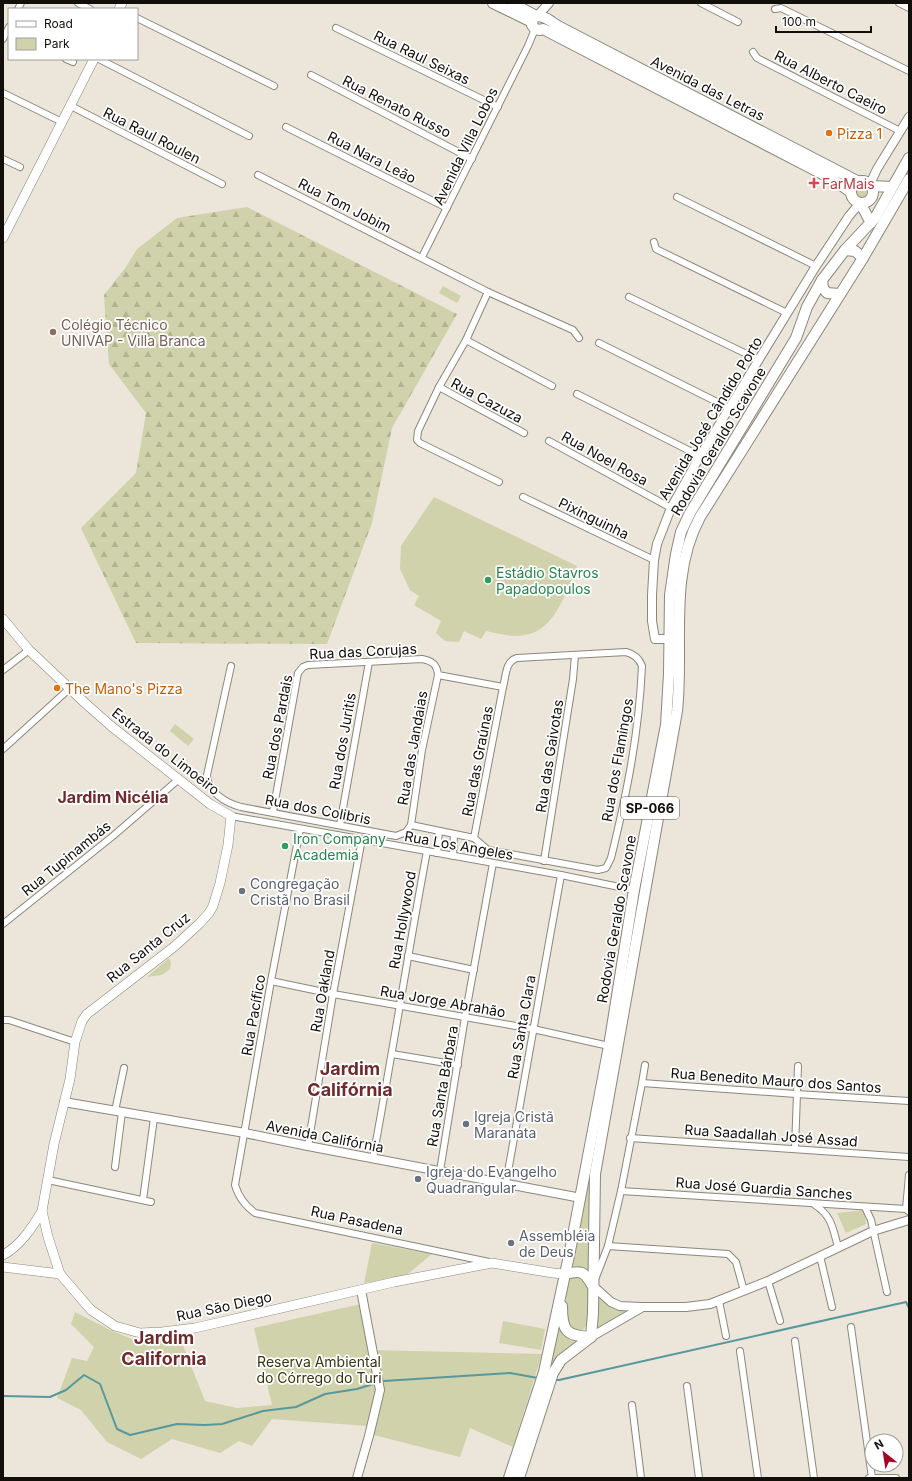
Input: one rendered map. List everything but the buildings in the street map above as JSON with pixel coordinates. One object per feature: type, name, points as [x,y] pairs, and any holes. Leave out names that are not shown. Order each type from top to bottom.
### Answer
[{"type":"main road","name":"Avenida das Letras","points":[[494,3],[539,22],[866,183]]},
{"type":"main road","name":"Avenida das Letras","points":[[512,3],[539,22],[832,179],[857,200]]},
{"type":"main road","points":[[3,238],[94,60]]},
{"type":"main road","name":"Rodovia Geraldo Scavone","points":[[509,1478],[544,1372],[581,1198],[609,1046],[634,890],[666,725],[669,695],[670,595],[681,532],[690,513],[796,338],[807,307],[822,280],[845,250],[871,223],[884,204],[909,158]]},
{"type":"main road","name":"Rodovia Geraldo Scavone","points":[[591,1337],[593,1313],[592,1285],[595,1174],[677,711],[680,588],[686,550],[694,528],[700,517],[863,258],[909,179]]},
{"type":"main road","points":[[857,200],[868,202],[873,196],[873,189],[866,183]]},
{"type":"main road","points":[[871,223],[857,200],[853,185],[866,183],[892,187],[897,198]]},
{"type":"main road","points":[[845,250],[855,251],[863,258]]},
{"type":"main road","points":[[822,280],[823,288],[828,293],[839,294]]},
{"type":"main road","name":"Estrada do Limoeiro","points":[[3,619],[29,650],[69,689],[111,726],[210,804],[231,816]]},
{"type":"main road","name":"Rua Santa Cruz","points":[[75,1042],[82,1021],[87,1014],[175,946],[199,924],[213,906],[220,883],[228,845],[231,816]]},
{"type":"main road","points":[[64,1102],[70,1080],[75,1042]]},
{"type":"main road","name":"Rua São Diego","points":[[64,1102],[42,1211],[48,1237],[60,1274],[91,1310],[115,1326],[140,1333],[195,1328],[362,1290],[492,1263]]},
{"type":"main road","points":[[42,1211],[30,1231],[5,1252],[7,1267],[60,1274]]},
{"type":"main road","points":[[30,1231],[41,1232],[48,1237]]},
{"type":"main road","name":"Rua Pasadena","points":[[492,1263],[565,1274]]},
{"type":"main road","points":[[565,1274],[577,1271],[582,1272],[587,1276],[592,1285]]},
{"type":"main road","points":[[562,1286],[563,1326],[569,1334],[591,1337]]},
{"type":"main road","points":[[519,1478],[553,1373],[562,1360],[591,1337]]},
{"type":"street","points":[[78,3],[88,8]]},
{"type":"street","points":[[539,22],[550,3]]},
{"type":"street","points":[[702,3],[738,22]]},
{"type":"street","points":[[899,3],[909,8]]},
{"type":"street","points":[[775,9],[781,8],[909,71]]},
{"type":"street","points":[[138,18],[274,86]]},
{"type":"street","name":"Avenida Villa Lobos","points":[[422,257],[539,22]]},
{"type":"street","name":"Rua Raul Seixas","points":[[336,28],[498,107]]},
{"type":"street","points":[[3,39],[7,29]]},
{"type":"street","name":"Rua Alberto Caeiro","points":[[753,52],[756,58],[900,131]]},
{"type":"street","points":[[68,60],[73,62]]},
{"type":"street","points":[[101,60],[248,136]]},
{"type":"street","name":"Rua Renato Russo","points":[[311,75],[472,159]]},
{"type":"street","points":[[3,93],[62,122]]},
{"type":"street","name":"Rua Raul Roulen","points":[[71,106],[222,184]]},
{"type":"street","points":[[866,183],[877,169],[909,117]]},
{"type":"street","name":"Rua Nara Leão","points":[[286,127],[447,208]]},
{"type":"street","points":[[3,159],[20,167]]},
{"type":"street","name":"Rua Tom Jobim","points":[[258,175],[422,257],[488,292],[573,330],[579,338]]},
{"type":"street","points":[[677,196],[816,266]]},
{"type":"street","name":"Avenida José Cândido Porto","points":[[670,638],[655,639],[653,633],[652,595],[654,560],[657,544],[671,508],[700,456],[816,266],[849,216],[857,200]]},
{"type":"street","points":[[654,242],[656,249],[787,313]]},
{"type":"street","points":[[488,292],[466,340],[439,387],[418,431],[417,437],[420,443],[499,482]]},
{"type":"street","points":[[629,297],[758,360]]},
{"type":"street","points":[[466,340],[552,386]]},
{"type":"street","points":[[599,342],[729,408]]},
{"type":"street","name":"Rua Cazuza","points":[[439,387],[524,433]]},
{"type":"street","points":[[577,394],[700,456]]},
{"type":"street","name":"Rua Noel Rosa","points":[[549,440],[671,508]]},
{"type":"street","name":"Pixinguinha","points":[[523,497],[654,560]]},
{"type":"street","points":[[3,670],[29,650]]},
{"type":"street","name":"Rua dos Flamingos","points":[[544,861],[598,870],[606,868],[611,858],[627,793],[638,726],[642,666],[640,660],[626,652],[575,655]]},
{"type":"street","points":[[438,675],[504,687],[508,665],[515,658],[575,655]]},
{"type":"street","name":"Rua das Gaivotas","points":[[544,861],[573,679],[575,655]]},
{"type":"street","name":"Rua das Corujas","points":[[300,669],[308,665],[422,659],[431,661],[437,667],[438,675]]},
{"type":"street","name":"Rua dos Juritis","points":[[340,825],[369,662]]},
{"type":"street","name":"Rua dos Colibris","points":[[231,666],[207,775],[207,780],[211,788],[230,803],[396,836],[406,832],[411,825]]},
{"type":"street","name":"Rua dos Pardais","points":[[273,812],[298,673],[300,669]]},
{"type":"street","name":"Rua das Jandaias","points":[[411,825],[422,750],[438,675]]},
{"type":"street","name":"Rua das Graúnas","points":[[474,838],[504,687]]},
{"type":"street","points":[[3,748],[69,689]]},
{"type":"street","name":"Rua Tupinambás","points":[[3,924],[113,836],[179,779]]},
{"type":"street","name":"Rua Los Angeles","points":[[231,816],[561,875],[634,890]]},
{"type":"street","points":[[411,825],[474,838],[488,850],[544,861]]},
{"type":"street","name":"Rua Pacífico","points":[[243,1203],[235,1185],[271,981],[300,829]]},
{"type":"street","points":[[437,853],[439,831]]},
{"type":"street","points":[[453,856],[454,834]]},
{"type":"street","name":"Rua Oakland","points":[[308,1146],[333,994],[362,840]]},
{"type":"street","name":"Rua Hollywood","points":[[373,1158],[427,851]]},
{"type":"street","name":"Rua Santa Bárbara","points":[[440,1171],[474,970],[494,863]]},
{"type":"street","name":"Rua Santa Clara","points":[[506,1183],[561,875]]},
{"type":"street","points":[[408,956],[474,970]]},
{"type":"street","name":"Rua Jorge Abrahão","points":[[271,981],[333,994],[533,1029],[609,1046]]},
{"type":"street","points":[[3,1020],[9,1020],[75,1042]]},
{"type":"street","points":[[392,1054],[458,1065]]},
{"type":"street","points":[[645,1065],[621,1191],[608,1246],[592,1285],[611,1302],[620,1306],[686,1307],[718,1301],[768,1281],[873,1231],[909,1220]]},
{"type":"street","points":[[795,1149],[798,1066]]},
{"type":"street","points":[[115,1167],[124,1068]]},
{"type":"street","name":"Rua Benedito Mauro dos Santos","points":[[642,1083],[909,1101]]},
{"type":"street","name":"Avenida Califórnia","points":[[64,1102],[245,1133],[581,1198]]},
{"type":"street","points":[[143,1200],[154,1118]]},
{"type":"street","name":"Rua Saadallah José Assad","points":[[630,1138],[909,1157]]},
{"type":"street","points":[[907,1211],[909,1175]]},
{"type":"street","points":[[48,1180],[151,1202]]},
{"type":"street","name":"Rua José Guardia Sanches","points":[[621,1191],[907,1211]]},
{"type":"street","name":"Rua Pasadena","points":[[243,1203],[255,1213],[492,1263]]},
{"type":"street","points":[[814,1204],[824,1210],[830,1220],[838,1247]]},
{"type":"street","points":[[865,1207],[870,1216],[887,1292]]},
{"type":"street","points":[[608,1246],[728,1254],[736,1262],[744,1291]]},
{"type":"street","points":[[820,1256],[832,1308]]},
{"type":"street","points":[[466,1268],[469,1264],[468,1258]]},
{"type":"street","points":[[768,1281],[780,1321]]},
{"type":"street","points":[[357,1478],[380,1390],[362,1290]]},
{"type":"street","points":[[718,1301],[726,1336]]},
{"type":"street","points":[[591,1337],[642,1307]]},
{"type":"street","points":[[851,1327],[872,1478]]},
{"type":"street","points":[[795,1341],[814,1478]]},
{"type":"street","points":[[740,1351],[758,1478]]},
{"type":"street","points":[[687,1386],[699,1478]]},
{"type":"street","points":[[632,1405],[641,1478]]},
{"type":"street","points":[[869,1478],[896,1478]]},
{"type":"green space","points":[[861,183],[868,188],[869,191],[864,198],[861,199],[854,194],[853,191],[858,184]]},
{"type":"green space","points":[[247,207],[457,314],[392,428],[372,523],[327,644],[136,643],[81,528],[136,473],[146,413],[109,364],[104,295],[126,267],[137,249],[177,218]]},
{"type":"green space","points":[[443,286],[461,296],[457,303],[439,293]]},
{"type":"green space","name":"Estádio Stavros Papadopoulos","points":[[434,497],[577,566],[556,612],[541,629],[530,634],[517,636],[486,631],[481,639],[464,631],[459,642],[445,641],[436,633],[441,621],[414,605],[419,596],[410,590],[400,569],[401,546]]},
{"type":"green space","points":[[175,724],[194,739],[188,746],[170,731]]},
{"type":"green space","points":[[169,958],[171,962],[170,969],[162,975],[147,977]]},
{"type":"green space","points":[[588,1184],[590,1186],[591,1274],[580,1267],[571,1266]]},
{"type":"green space","points":[[864,1210],[866,1224],[846,1233],[837,1213]]},
{"type":"green space","points":[[372,1243],[432,1254],[404,1277],[364,1283]]},
{"type":"green space","points":[[576,1275],[588,1282],[587,1323],[582,1330],[572,1330],[565,1321],[567,1282]]},
{"type":"green space","points":[[600,1296],[632,1310],[594,1331]]},
{"type":"green space","name":"Reserva Ambiental do Córrego do Turi","points":[[361,1304],[370,1350],[542,1354],[513,1447],[470,1428],[460,1457],[374,1435],[368,1426],[272,1419],[252,1446],[239,1441],[220,1453],[172,1439],[141,1459],[107,1442],[81,1410],[57,1398],[72,1358],[87,1361],[94,1347],[71,1324],[75,1312],[110,1330],[142,1343],[180,1338],[205,1401],[237,1408],[272,1405],[254,1328]]},
{"type":"green space","points":[[503,1321],[545,1329],[541,1350],[499,1343]]},
{"type":"green space","points":[[558,1326],[566,1337],[577,1342],[546,1381]]},
{"type":"waterway","points":[[555,1380],[906,1302],[909,1308]]},
{"type":"waterway","points":[[384,1381],[510,1373],[538,1378]]},
{"type":"waterway","points":[[3,1396],[50,1397],[66,1390],[84,1375],[100,1384],[117,1429],[130,1435],[177,1424],[222,1424],[263,1411],[296,1407],[325,1394],[357,1389],[373,1384]]},
{"type":"place","name":"Pizza 1","points":[[829,133]]},
{"type":"place","name":"FarMais","points":[[814,183]]},
{"type":"place","name":"Colégio Técnico UNIVAP - Villa Branca","points":[[53,332]]},
{"type":"place","name":"Estádio Stavros Papadopoulos","points":[[488,580]]},
{"type":"place","name":"The Mano's Pizza","points":[[57,688]]},
{"type":"place","name":"Iron Company Academia","points":[[285,846]]},
{"type":"place","name":"Congregação Cristã no Brasil","points":[[242,891]]},
{"type":"place","name":"Igreja Cristã Maranata","points":[[466,1124]]},
{"type":"place","name":"Igreja do Evangelho Quadrangular","points":[[418,1179]]},
{"type":"place","name":"Assembléia de Deus","points":[[511,1243]]},
{"type":"district","name":"Jardim Nicélia","points":[[113,797]]},
{"type":"district","name":"Jardim Califórnia","points":[[350,1078]]},
{"type":"district","name":"Jardim California","points":[[164,1347]]}]
